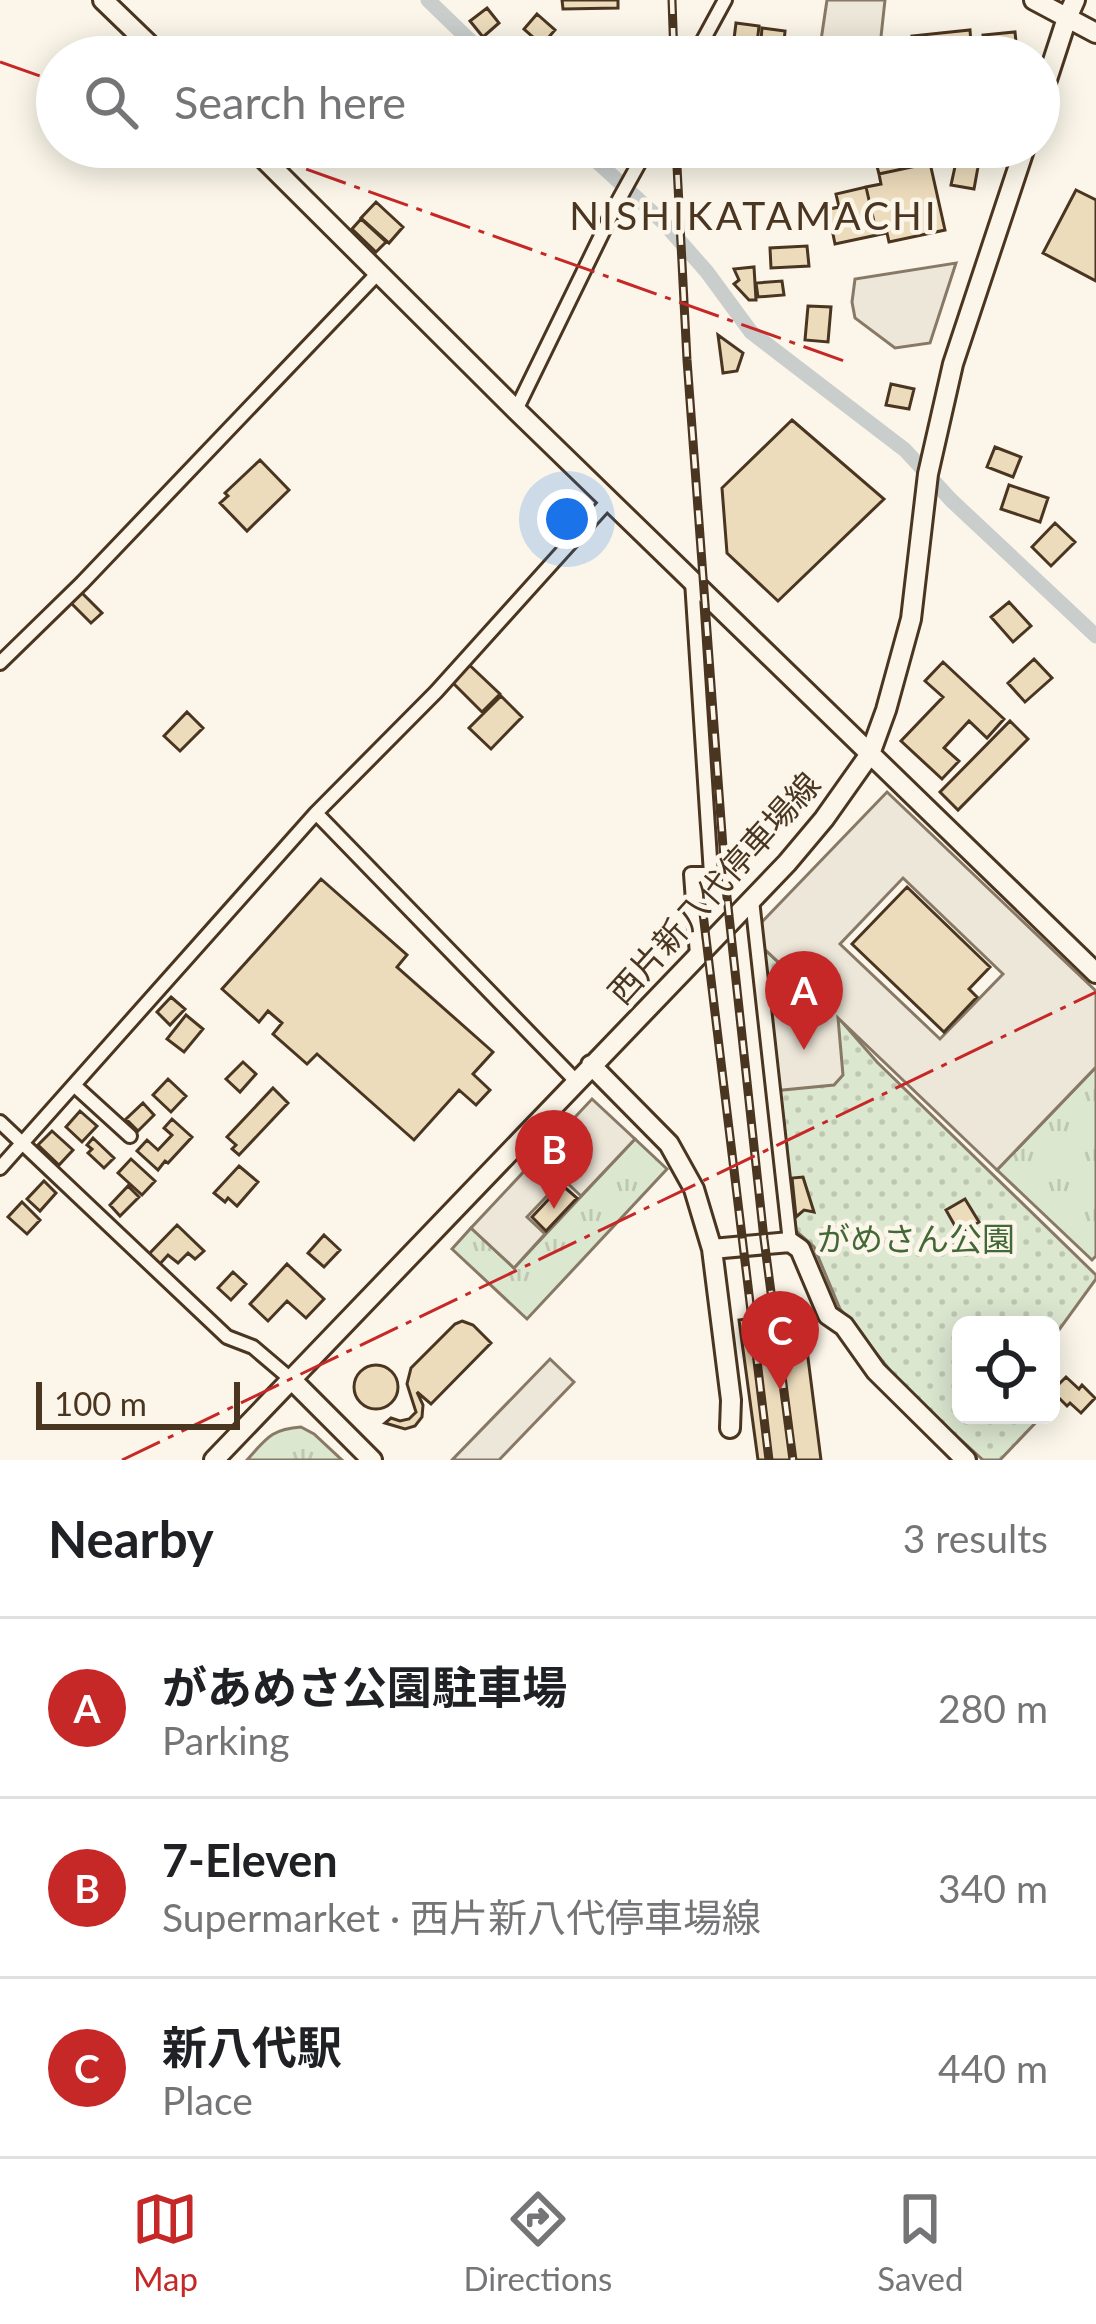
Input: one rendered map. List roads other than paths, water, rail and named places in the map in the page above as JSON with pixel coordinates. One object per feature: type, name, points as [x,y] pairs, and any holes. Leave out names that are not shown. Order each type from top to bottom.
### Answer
[{"type":"street","points":[[103,0],[140,36]]},
{"type":"street","points":[[705,36],[725,0]]},
{"type":"street","points":[[1034,0],[1071,9],[1096,33]]},
{"type":"street","points":[[1060,42],[1071,9]]},
{"type":"street","points":[[273,168],[1096,974]]},
{"type":"street","points":[[517,410],[637,168]]},
{"type":"street","name":"西片新八代停車場線","points":[[214,1460],[752,900],[824,819],[870,754],[910,620],[928,474],[950,376],[1018,168]]},
{"type":"street","points":[[0,663],[378,273]]},
{"type":"street","points":[[0,1168],[316,813],[436,692],[609,500]]},
{"type":"street","points":[[692,580],[711,874],[692,874],[698,956]]},
{"type":"street","points":[[316,813],[575,1081]]},
{"type":"street","points":[[752,900],[790,1241]]},
{"type":"street","points":[[592,1065],[669,1144],[694,1189],[712,1249],[731,1400],[730,1428]]},
{"type":"street","points":[[75,1087],[130,1136]]},
{"type":"street","points":[[0,1122],[227,1337],[253,1347],[372,1460]]},
{"type":"street","points":[[712,1249],[790,1241],[800,1249],[828,1315],[844,1326],[877,1372],[967,1460]]},
{"type":"waterway","points":[[428,0],[465,36]]},
{"type":"waterway","points":[[604,168],[663,222],[751,332],[905,450],[951,500],[1096,636]]},
{"type":"railway","points":[[672,0],[673,36]]},
{"type":"railway","points":[[677,168],[726,888],[793,1460]]},
{"type":"railway","points":[[702,905],[769,1460]]},
{"type":"place","name":"があめさ公園駐車場","points":[[804,1050]]},
{"type":"place","name":"7-Eleven","points":[[554,1209]]},
{"type":"place","name":"新八代駅","points":[[780,1390]]},
{"type":"district","name":"NISHIKATAMACHI","points":[[754,216]]},
{"type":"park label","name":"がめさん公園","points":[[916,1239]]}]
